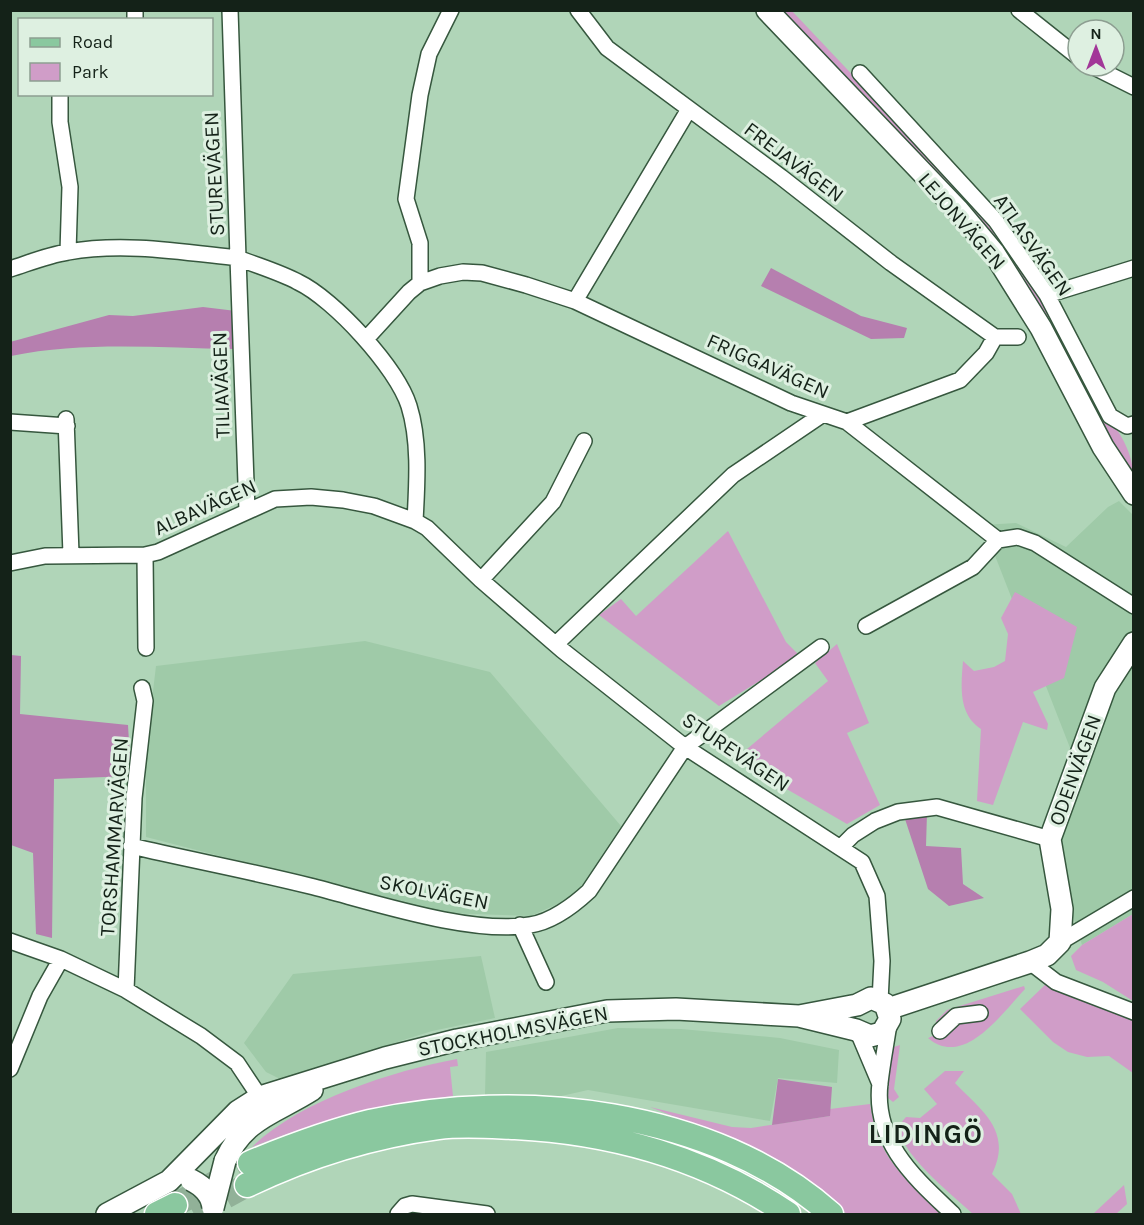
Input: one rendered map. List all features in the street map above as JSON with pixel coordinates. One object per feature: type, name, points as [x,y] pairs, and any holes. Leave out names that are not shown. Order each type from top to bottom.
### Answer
[{"type":"main road","points":[[788,1215],[749,1190],[683,1160],[617,1139],[542,1128],[440,1127],[382,1137],[248,1174],[315,1137],[380,1120],[455,1110],[548,1109],[659,1126],[707,1141],[747,1158],[785,1179],[831,1215]]},
{"type":"street","name":"STUREVÄGEN","points":[[230,10],[238,258],[300,282],[366,339],[402,388],[410,409],[417,486],[415,520],[427,528],[481,580],[556,644],[685,747],[862,862],[877,896],[881,924],[885,1011],[880,1084],[882,1123],[891,1147],[919,1182],[953,1215]]},
{"type":"street","points":[[366,339],[420,283],[420,243],[406,199],[420,95],[429,54],[451,10]]},
{"type":"street","name":"FREJAVÄGEN","points":[[578,10],[607,48],[891,263],[995,337]]},
{"type":"street","name":"LEJONVÄGEN","points":[[767,10],[958,210],[994,253],[1041,328],[1102,447],[1134,494]]},
{"type":"street","points":[[1019,10],[1066,47]]},
{"type":"street","name":"ATLASVÄGEN","points":[[860,73],[996,221],[1047,295],[1110,416],[1130,425]]},
{"type":"street","points":[[1116,78],[1134,87]]},
{"type":"street","points":[[60,96],[60,122],[70,187],[68,252]]},
{"type":"street","points":[[574,301],[689,109]]},
{"type":"street","points":[[10,269],[68,252],[130,248],[238,258]]},
{"type":"street","name":"TILIAVÄGEN","points":[[238,258],[247,511]]},
{"type":"street","points":[[1047,295],[1134,268]]},
{"type":"street","name":"FRIGGAVÄGEN","points":[[420,283],[463,272],[482,273],[574,301],[792,403],[848,422],[998,540]]},
{"type":"street","points":[[848,422],[960,380],[986,353],[995,337],[1018,337]]},
{"type":"street","points":[[556,644],[733,475],[823,414]]},
{"type":"street","points":[[10,422],[67,422],[71,554]]},
{"type":"street","points":[[481,580],[553,502],[584,441]]},
{"type":"street","name":"ALBAVÄGEN","points":[[10,563],[45,556],[71,554],[145,555],[158,552],[275,499],[311,497],[374,506],[415,520]]},
{"type":"street","points":[[866,626],[973,567],[998,540],[1018,537],[1035,543],[1134,606]]},
{"type":"street","points":[[145,555],[146,648]]},
{"type":"street","name":"ODENVÄGEN","points":[[1060,942],[1062,909],[1050,838],[1105,687],[1134,643]]},
{"type":"street","name":"SKOLVÄGEN","points":[[131,846],[234,867],[447,920],[531,925],[573,906],[589,891],[685,747],[821,647]]},
{"type":"street","name":"TORSHAMMARVÄGEN","points":[[126,990],[131,846],[145,701],[142,688]]},
{"type":"street","points":[[841,847],[875,821],[898,812],[937,807],[1050,838]]},
{"type":"street","name":"STOCKHOLMSVÄGEN","points":[[885,1011],[1047,955],[1060,942],[1134,898]]},
{"type":"street","points":[[520,925],[546,982]]},
{"type":"street","points":[[10,941],[61,959],[126,990],[225,1053],[237,1063],[265,1105]]},
{"type":"street","points":[[10,1069],[40,996],[61,959]]},
{"type":"street","points":[[1030,962],[1056,982],[1134,1012]]},
{"type":"street","name":"STOCKHOLMSVÄGEN","points":[[799,1016],[856,1005],[867,999],[885,1011]]},
{"type":"street","points":[[856,1005],[852,1016],[857,1031]]},
{"type":"street","name":"STOCKHOLMSVÄGEN","points":[[107,1215],[170,1180],[238,1111],[300,1098],[339,1073],[385,1058],[457,1040],[607,1011],[676,1009],[799,1016],[876,1036],[885,1011]]},
{"type":"street","points":[[940,1031],[949,1020],[962,1013],[980,1012]]},
{"type":"street","name":"STUREVÄGEN","points":[[857,1031],[880,1084]]},
{"type":"street","name":"STOCKHOLMSVÄGEN","points":[[213,1212],[225,1161],[242,1132],[265,1105]]},
{"type":"street","name":"STOCKHOLMSVÄGEN","points":[[170,1180],[191,1180],[206,1190],[213,1201],[213,1212]]},
{"type":"street","points":[[398,1215],[405,1206],[412,1204],[487,1215]]},
{"type":"shaded area","points":[[771,268],[861,316],[907,328],[904,338],[871,339],[761,286]]},
{"type":"shaded area","points":[[203,307],[236,311],[234,349],[94,347],[38,351],[11,356],[10,342],[109,315],[133,316]]},
{"type":"shaded area","points":[[1119,501],[1133,515],[1133,914],[1082,945],[1062,880],[1056,839],[1074,758],[983,525],[1016,523],[1066,547],[1108,507]]},
{"type":"shaded area","points":[[365,641],[490,672],[621,826],[575,896],[531,916],[443,913],[146,837],[146,750],[156,666]]},
{"type":"shaded area","points":[[11,655],[21,656],[20,714],[128,725],[131,776],[54,779],[52,938],[36,934],[33,853],[11,845]]},
{"type":"shaded area","points":[[927,813],[926,846],[961,848],[963,884],[984,898],[949,906],[928,889],[904,816]]},
{"type":"shaded area","points":[[481,956],[495,1018],[432,1031],[280,1079],[266,1072],[244,1043],[293,974]]},
{"type":"shaded area","points":[[618,1028],[681,1029],[780,1038],[839,1050],[837,1083],[778,1078],[770,1121],[588,1090],[557,1097],[485,1095],[486,1052]]},
{"type":"shaded area","points":[[778,1079],[832,1087],[830,1116],[772,1125]]},
{"type":"green space","points":[[777,11],[792,11],[969,198],[1003,239],[1051,316],[1046,318]]},
{"type":"green space","points":[[1056,326],[1123,440],[1131,461],[1132,472],[1115,456],[1050,329]]},
{"type":"green space","points":[[728,531],[786,642],[800,656],[719,706],[599,615],[621,599],[636,616]]},
{"type":"green space","points":[[1015,592],[1077,627],[1064,678],[1033,692],[1048,724],[1047,730],[1023,722],[993,805],[977,801],[981,729],[968,716],[965,707],[962,690],[963,661],[974,671],[994,667],[1005,661],[1008,634],[1001,618]]},
{"type":"green space","points":[[837,644],[869,723],[847,733],[880,805],[847,824],[735,759],[828,681],[815,663]]},
{"type":"green space","points":[[1133,914],[1133,1001],[1103,982],[1076,970],[1071,956],[1082,945]]},
{"type":"green space","points":[[1046,984],[1133,1019],[1133,1073],[1109,1056],[1087,1057],[1068,1052],[1053,1042],[1020,1009]]},
{"type":"green space","points":[[1024,986],[1025,989],[994,1023],[968,1042],[955,1047],[942,1046],[928,1038],[935,1035],[936,1021],[947,1010]]},
{"type":"green space","points":[[900,1045],[894,1089],[899,1097],[893,1102],[888,1098],[891,1048]]},
{"type":"green space","points":[[457,1059],[458,1066],[450,1067],[453,1096],[427,1099],[351,1115],[301,1129],[252,1147],[272,1131],[320,1102],[404,1071]]},
{"type":"green space","points":[[945,1071],[964,1071],[955,1083],[984,1113],[997,1134],[998,1159],[992,1174],[1012,1194],[1021,1214],[973,1214],[930,1175],[909,1151],[900,1127],[906,1117],[920,1118],[937,1104],[924,1089]]},
{"type":"green space","points":[[870,1104],[879,1139],[886,1153],[904,1177],[941,1214],[847,1214],[820,1194],[728,1138],[650,1107],[732,1127],[751,1128],[830,1116],[830,1109]]},
{"type":"green space","points":[[1124,1185],[1127,1204],[1116,1214],[1093,1214]]},
{"type":"tunnel","points":[[175,1205],[250,1163]]},
{"type":"tunnel","points":[[194,1214],[247,1185]]},
{"type":"district","name":"LIDINGÖ","points":[[926,1134]]}]
